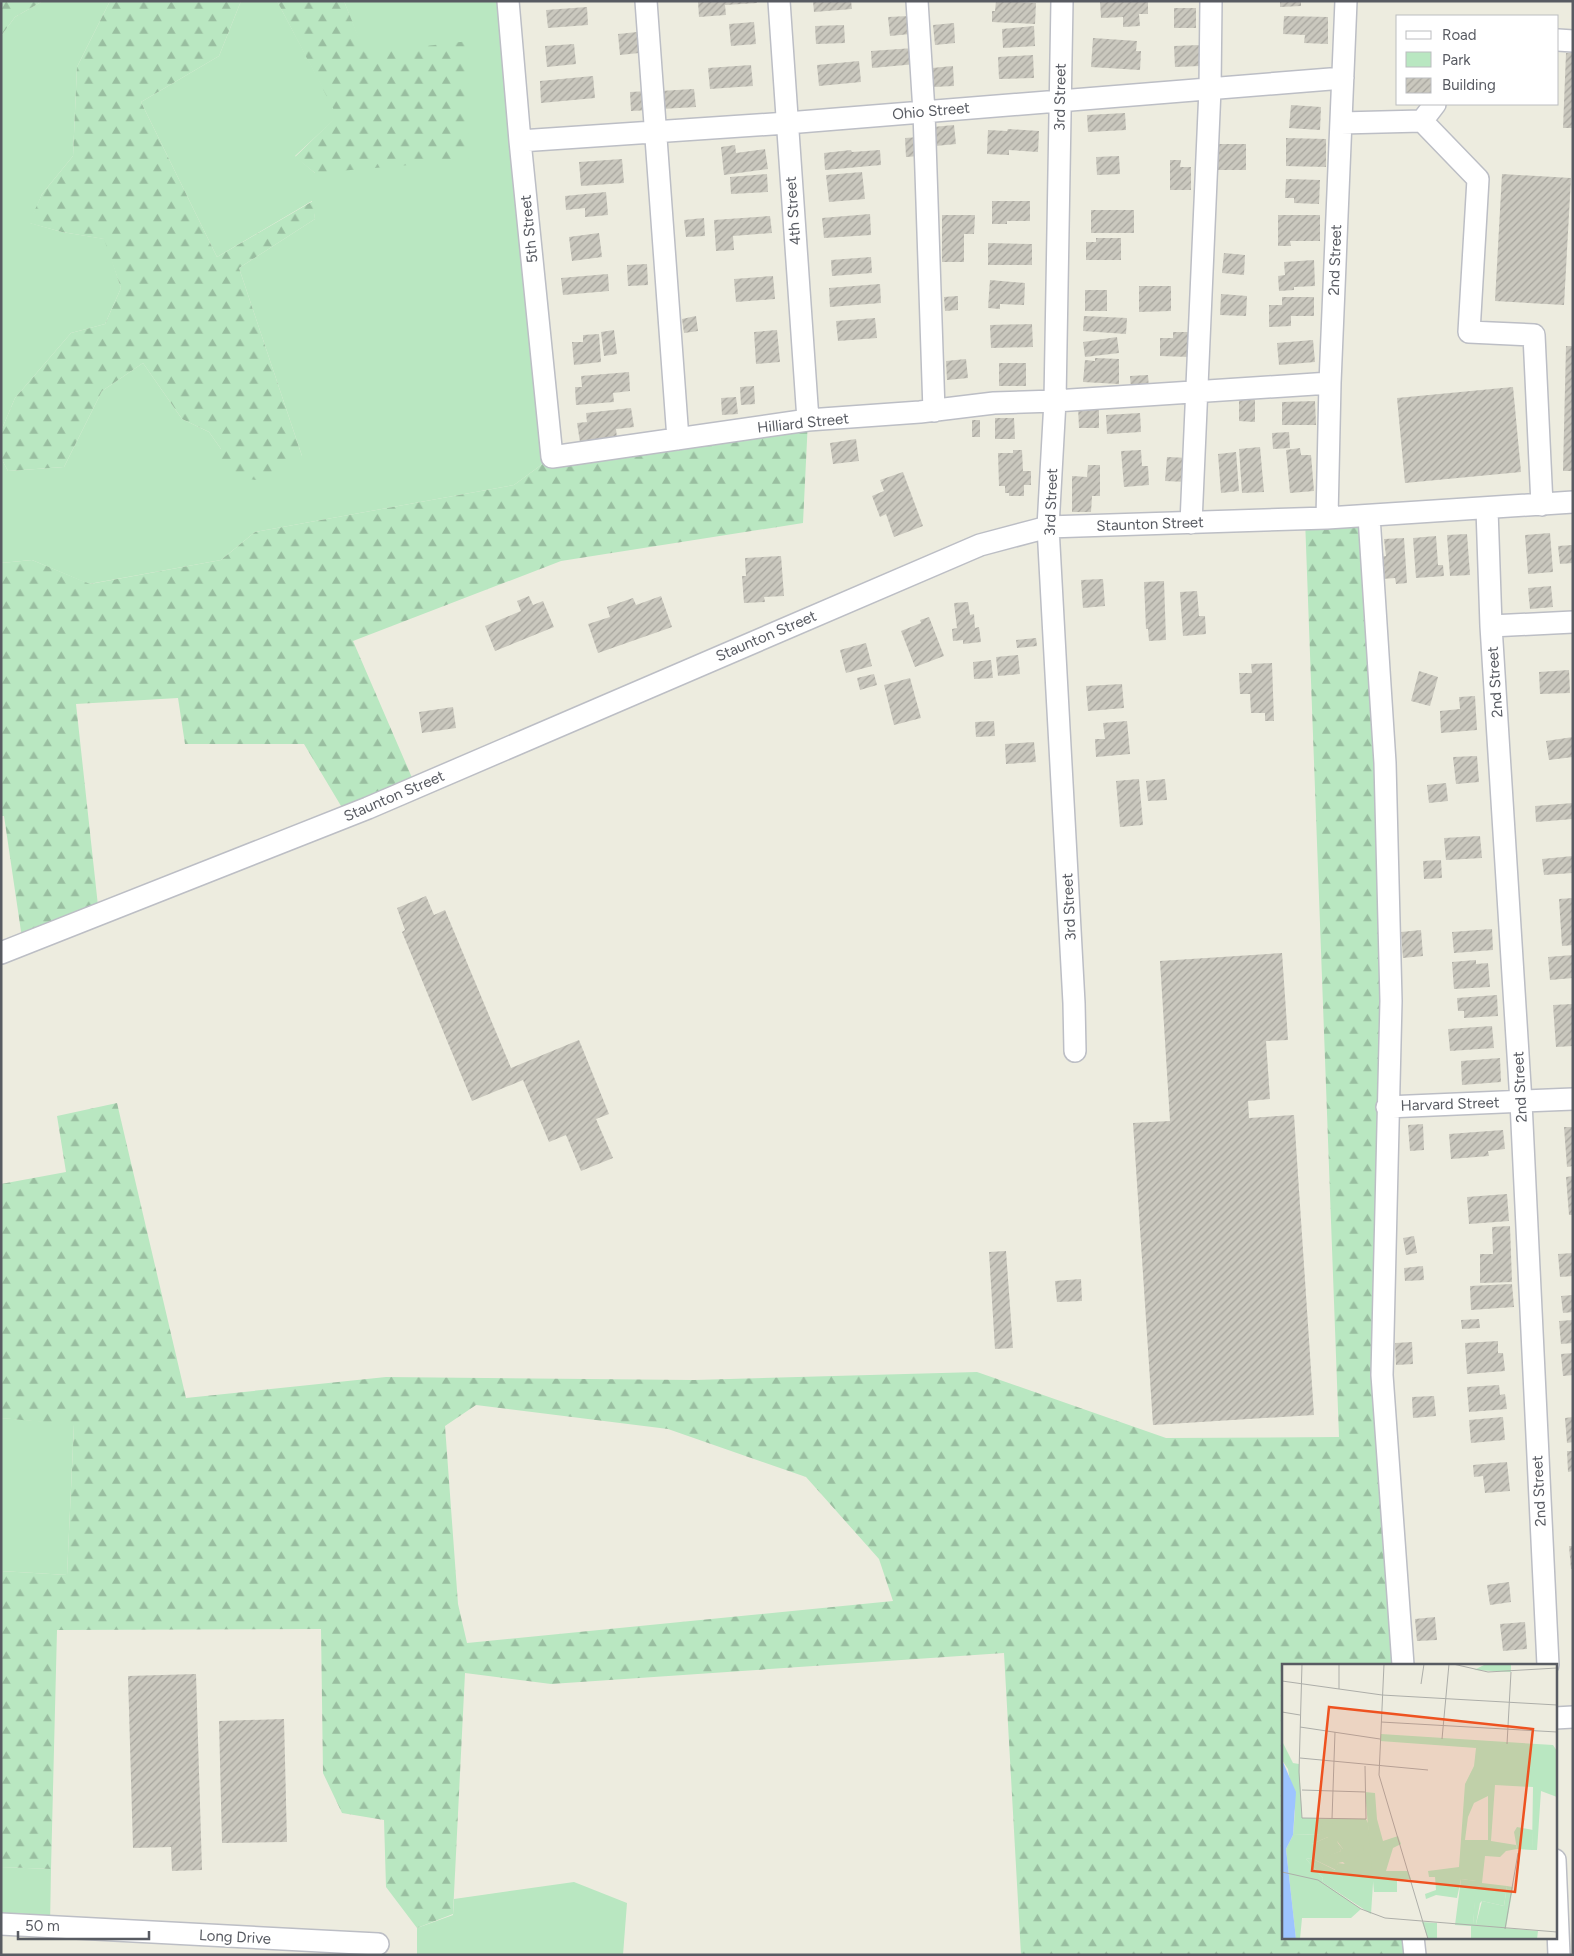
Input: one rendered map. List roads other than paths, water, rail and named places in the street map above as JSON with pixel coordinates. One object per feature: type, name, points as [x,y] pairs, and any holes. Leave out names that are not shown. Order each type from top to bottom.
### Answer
[{"type":"street","name":"5th Street","points":[[508,1],[520,141],[552,457]]},
{"type":"street","points":[[646,1],[678,439]]},
{"type":"street","name":"4th Street","points":[[779,1],[808,420]]},
{"type":"street","points":[[916,1],[924,112],[934,411]]},
{"type":"street","name":"3rd Street","points":[[1062,1],[1055,401],[1048,527],[1075,1051]]},
{"type":"street","points":[[1191,522],[1210,89],[1211,1]]},
{"type":"street","name":"2nd Street","points":[[1327,518],[1330,383],[1346,1]]},
{"type":"street","points":[[1559,40],[1573,41]]},
{"type":"street","name":"Ohio Street","points":[[520,141],[786,123],[1343,78]]},
{"type":"street","points":[[1422,121],[1434,105]]},
{"type":"street","points":[[1341,123],[1422,121],[1478,179],[1470,332],[1534,334],[1542,505]]},
{"type":"street","name":"Hilliard Street","points":[[552,457],[808,420],[934,411],[994,403],[1055,401],[1330,383]]},
{"type":"street","name":"Staunton Street","points":[[1,953],[368,808],[980,545],[1048,527],[1369,516],[1573,502]]},
{"type":"street","name":"2nd Street","points":[[1487,509],[1491,626],[1521,1102],[1548,1664]]},
{"type":"street","points":[[1369,516],[1385,763],[1391,1001],[1382,1375],[1404,1664]]},
{"type":"street","points":[[1491,626],[1573,622]]},
{"type":"street","name":"Harvard Street","points":[[1387,1107],[1573,1099]]},
{"type":"street","points":[[1556,1718],[1573,1717]]},
{"type":"street","points":[[1556,1884],[1559,1955]]},
{"type":"street","name":"Long Drive","points":[[1,1924],[378,1944]]},
{"type":"street","points":[[1413,1938],[1415,1955]]}]
